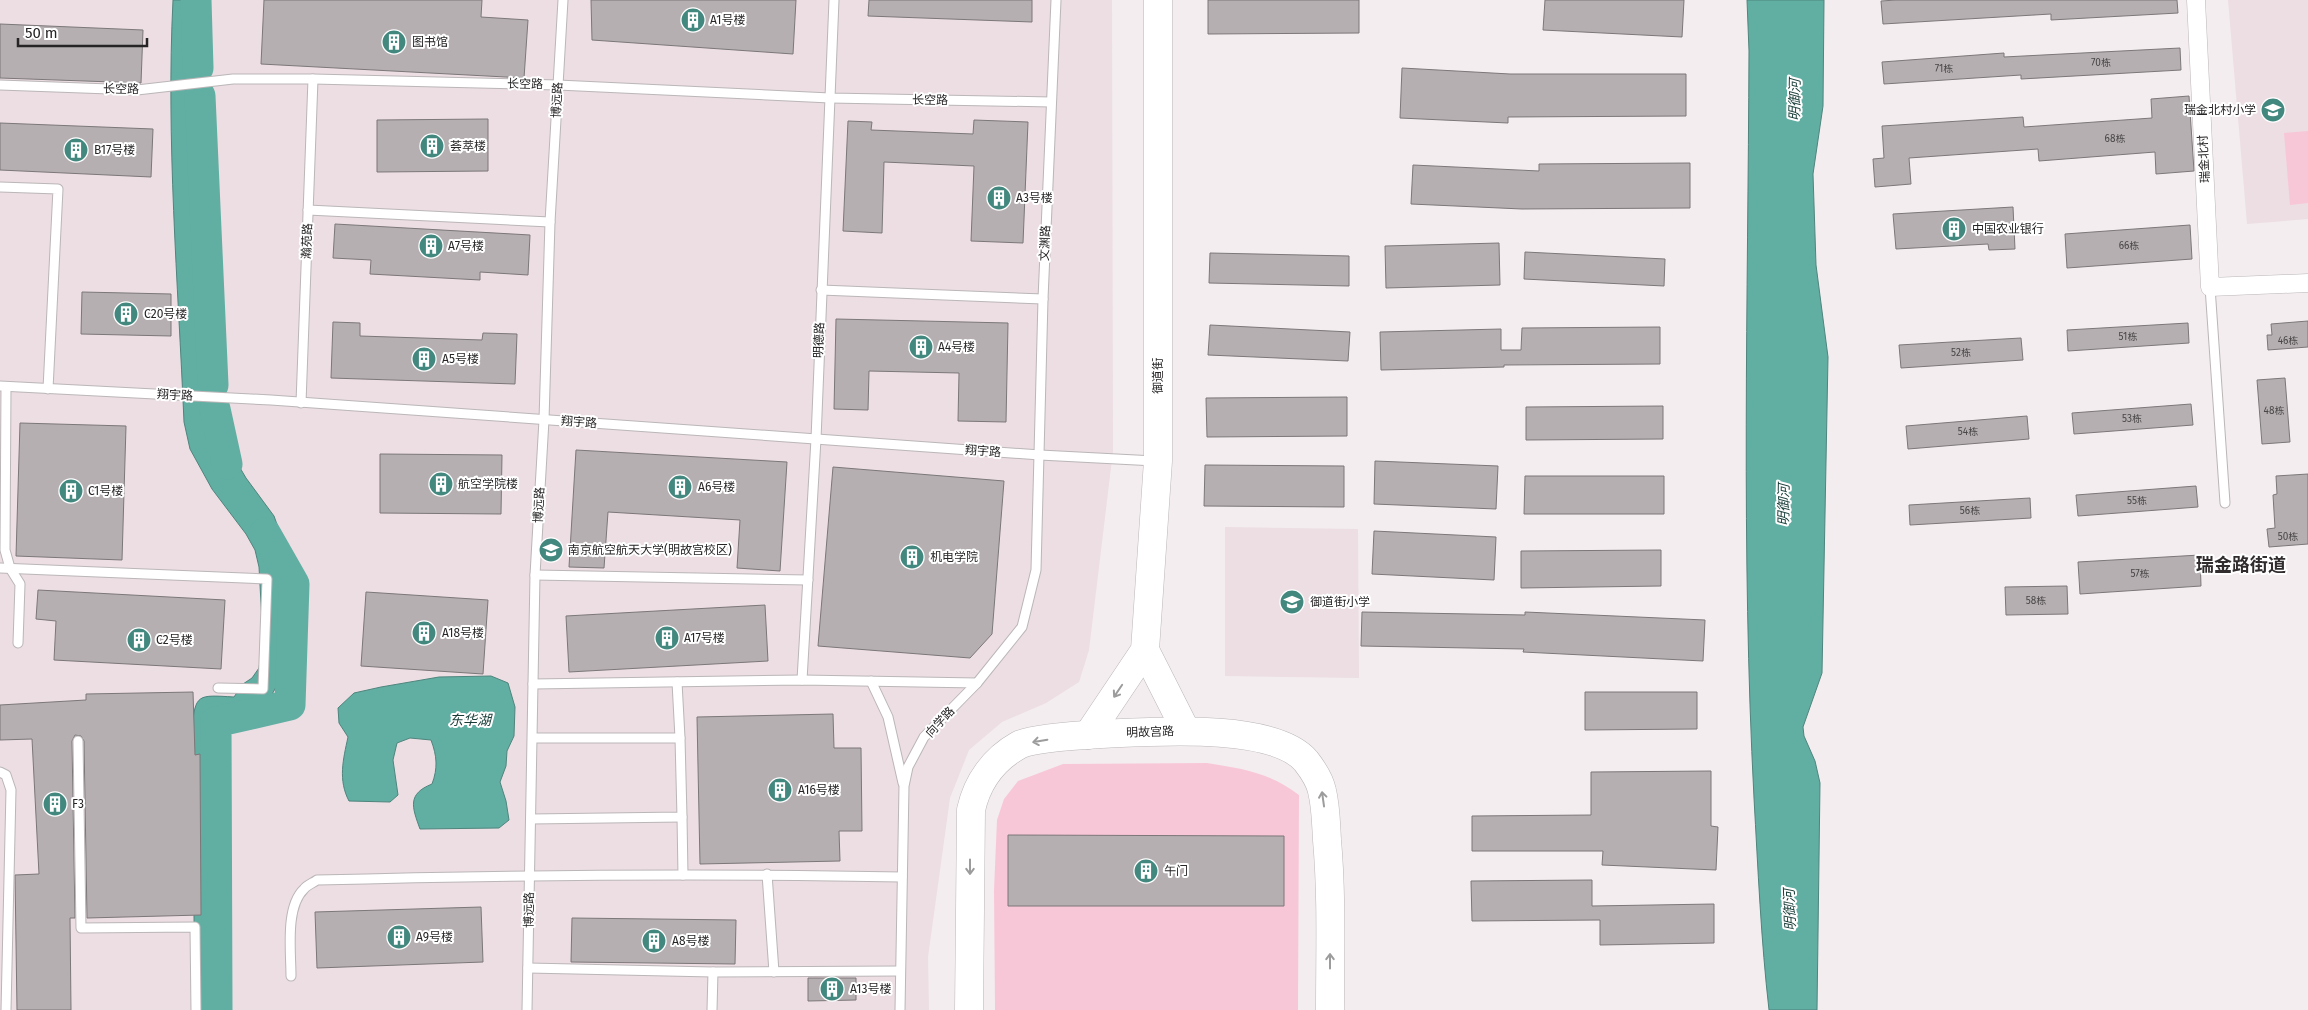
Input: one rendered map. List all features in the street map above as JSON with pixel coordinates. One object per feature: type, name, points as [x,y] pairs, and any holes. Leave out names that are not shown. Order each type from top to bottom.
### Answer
[{"type":"main road","name":"御道街","points":[[1088,735],[1145,650],[1158,462],[1158,0]]},
{"type":"main road","points":[[1145,650],[1186,731]]},
{"type":"main road","name":"明故宫路","points":[[969,1010],[971,810],[974,793],[982,778],[993,766],[1021,744],[1088,735],[1186,731],[1241,736],[1285,746],[1305,760],[1316,776],[1322,790],[1325,806],[1330,873],[1330,1010]]},
{"type":"street","name":"瑞金北村","points":[[2196,0],[2210,287]]},
{"type":"street","points":[[2210,287],[2308,283]]},
{"type":"lane","name":"博远路","points":[[527,1010],[535,575],[544,420],[550,222],[563,0]]},
{"type":"lane","name":"明德路","points":[[802,680],[816,439],[834,0]]},
{"type":"lane","name":"文渊路","points":[[1040,456],[1043,299],[1056,0]]},
{"type":"lane","name":"长空路","points":[[0,85],[137,90],[233,80],[313,79],[558,85],[830,98],[1051,102]]},
{"type":"lane","name":"瀚苑路","points":[[301,403],[313,79]]},
{"type":"lane","points":[[0,187],[58,189],[48,389]]},
{"type":"lane","points":[[308,210],[550,222]]},
{"type":"lane","points":[[2210,287],[2225,503]]},
{"type":"lane","points":[[821,290],[1043,299]]},
{"type":"lane","name":"翔宇路","points":[[3,386],[301,403],[1040,456],[1158,462]]},
{"type":"lane","points":[[3,386],[5,550],[10,568],[20,584],[18,642]]},
{"type":"lane","name":"向学路","points":[[900,1010],[904,786],[908,767],[924,737],[1002,655],[1022,627],[1036,570],[1040,456]]},
{"type":"lane","points":[[0,568],[267,579],[263,689],[218,688]]},
{"type":"lane","points":[[535,575],[808,580]]},
{"type":"lane","points":[[533,684],[802,680],[977,683]]},
{"type":"lane","points":[[871,681],[888,717],[904,786]]},
{"type":"lane","points":[[677,682],[683,874]]},
{"type":"lane","points":[[532,738],[680,738]]},
{"type":"lane","points":[[78,741],[81,928],[196,927],[196,1010]]},
{"type":"lane","points":[[0,772],[6,775],[11,790],[6,1010]]},
{"type":"lane","points":[[530,819],[682,817]]},
{"type":"lane","points":[[291,976],[292,912],[301,893],[317,880],[529,875],[683,874],[902,877]]},
{"type":"lane","points":[[767,874],[774,972]]},
{"type":"lane","points":[[528,968],[713,972],[900,971]]},
{"type":"lane","points":[[712,1010],[713,972]]},
{"type":"shaded area","name":"南京航空航天大学(明故宫校区)","points":[[0,0],[1112,0],[1113,451],[1089,650],[1079,682],[1046,703],[1002,722],[969,750],[950,798],[928,957],[929,1010],[0,1010]]},
{"type":"shaded area","name":"瑞金北村小学","points":[[2228,0],[2308,0],[2308,219],[2247,224]]},
{"type":"shaded area","points":[[2308,131],[2308,203],[2290,205],[2284,133]]},
{"type":"shaded area","name":"御道街小学","points":[[1225,527],[1358,529],[1359,678],[1225,676]]},
{"type":"shaded area","points":[[1207,763],[1266,776],[1299,795],[1298,1010],[995,1010],[994,890],[997,820],[1004,799],[1018,781],[1063,764]]},
{"type":"water","points":[[173,0],[195,0],[201,326],[209,397],[226,444],[246,478],[274,516],[283,541],[288,603],[285,671],[270,698],[218,723],[214,914],[215,1010],[195,1010],[193,718],[197,703],[201,699],[213,696],[234,697],[243,684],[252,678],[259,668],[263,640],[259,567],[255,550],[246,534],[212,489],[190,449],[184,422],[172,158],[171,53]]},
{"type":"water","name":"明御河","points":[[1747,0],[1824,0],[1823,106],[1813,174],[1816,265],[1828,357],[1822,673],[1803,727],[1804,736],[1815,761],[1820,783],[1817,1010],[1769,1010],[1762,931],[1750,705],[1746,518],[1749,51]]},
{"type":"water","name":"东华湖","points":[[491,676],[508,683],[515,707],[514,736],[507,751],[506,766],[500,782],[509,820],[499,828],[420,829],[415,814],[414,802],[418,792],[432,784],[434,778],[436,762],[431,740],[410,738],[397,743],[393,760],[398,795],[390,802],[349,801],[343,778],[343,762],[348,737],[339,723],[338,708],[354,693],[439,677]]},
{"type":"building","name":"图书馆","points":[[264,0],[482,0],[481,17],[528,20],[524,78],[261,64]]},
{"type":"building","name":"A1号楼","points":[[591,0],[796,0],[793,54],[592,40]]},
{"type":"building","points":[[869,0],[1032,0],[1032,22],[868,16]]},
{"type":"building","points":[[1208,0],[1359,0],[1359,33],[1208,34]]},
{"type":"building","points":[[1545,0],[1684,0],[1682,37],[1543,30]]},
{"type":"building","points":[[2177,0],[2178,13],[2051,20],[2051,14],[1883,24],[1881,1]]},
{"type":"building","points":[[0,24],[143,30],[141,83],[0,78]]},
{"type":"building","points":[[2180,48],[2181,70],[2021,79],[2021,75],[1884,84],[1882,62],[2004,53],[2004,57]]},
{"type":"building","points":[[1402,68],[1510,74],[1686,74],[1686,116],[1508,117],[1508,123],[1400,118]]},
{"type":"building","points":[[2189,96],[2194,171],[2156,174],[2155,152],[2039,161],[2038,149],[1909,158],[1911,184],[1875,187],[1873,159],[1884,158],[1882,126],[2023,117],[2024,127],[2152,118],[2151,99]]},
{"type":"building","name":"荟萃楼","points":[[488,119],[488,171],[377,172],[377,120]]},
{"type":"building","name":"A3号楼","points":[[974,120],[1028,122],[1023,243],[971,241],[974,166],[884,162],[882,233],[843,231],[848,121],[872,122],[871,130],[973,134]]},
{"type":"building","name":"B17号楼","points":[[0,123],[153,129],[151,177],[0,170]]},
{"type":"building","points":[[1690,163],[1690,208],[1522,209],[1411,204],[1413,165],[1539,171],[1539,164]]},
{"type":"building","name":"中国农业银行","points":[[2013,207],[2015,249],[1989,250],[1988,244],[1896,249],[1893,214]]},
{"type":"building","name":"A7号楼","points":[[335,224],[530,235],[528,275],[480,272],[480,280],[370,274],[371,260],[333,258]]},
{"type":"building","points":[[2190,225],[2192,259],[2067,268],[2065,234]]},
{"type":"building","points":[[1499,243],[1500,285],[1386,288],[1385,246]]},
{"type":"building","points":[[1525,252],[1665,259],[1664,286],[1524,279]]},
{"type":"building","points":[[1210,253],[1349,256],[1349,286],[1209,283]]},
{"type":"building","name":"C20号楼","points":[[82,292],[171,294],[171,336],[81,334]]},
{"type":"building","name":"A4号楼","points":[[836,319],[1008,323],[1006,422],[958,421],[959,373],[869,371],[868,410],[834,409]]},
{"type":"building","points":[[2308,321],[2308,347],[2268,350],[2267,335],[2272,335],[2271,324]]},
{"type":"building","name":"A5号楼","points":[[333,322],[360,323],[360,336],[482,340],[483,333],[517,334],[515,384],[331,378]]},
{"type":"building","points":[[2188,323],[2189,343],[2068,351],[2067,330]]},
{"type":"building","points":[[1210,325],[1350,332],[1348,361],[1208,355]]},
{"type":"building","points":[[1660,327],[1660,364],[1504,365],[1504,367],[1381,370],[1380,332],[1501,329],[1501,350],[1521,350],[1522,328]]},
{"type":"building","points":[[2021,338],[2023,360],[1901,368],[1899,345]]},
{"type":"building","points":[[2285,378],[2290,442],[2262,444],[2257,380]]},
{"type":"building","points":[[1347,397],[1347,436],[1207,437],[1206,398]]},
{"type":"building","points":[[2191,404],[2193,425],[2074,434],[2072,413]]},
{"type":"building","points":[[1663,406],[1663,439],[1526,440],[1526,407]]},
{"type":"building","points":[[2027,416],[2029,439],[1908,449],[1906,426]]},
{"type":"building","name":"C1号楼","points":[[20,423],[126,426],[122,560],[16,556]]},
{"type":"building","name":"A6号楼","points":[[576,450],[787,462],[780,571],[737,568],[740,520],[608,512],[604,568],[569,567]]},
{"type":"building","name":"航空学院楼","points":[[380,454],[502,455],[501,514],[380,513]]},
{"type":"building","points":[[1375,461],[1498,466],[1496,509],[1374,504]]},
{"type":"building","points":[[1205,465],[1344,466],[1344,507],[1204,506]]},
{"type":"building","name":"机电学院","points":[[833,467],[1004,481],[992,634],[970,658],[818,646]]},
{"type":"building","points":[[2308,474],[2308,544],[2269,547],[2267,529],[2275,528],[2273,495],[2277,494],[2276,476]]},
{"type":"building","points":[[1525,476],[1664,476],[1664,514],[1524,514]]},
{"type":"building","points":[[2196,486],[2198,507],[2078,516],[2076,495]]},
{"type":"building","points":[[2030,498],[2031,518],[1910,525],[1909,505]]},
{"type":"building","points":[[1374,531],[1496,537],[1494,580],[1372,574]]},
{"type":"building","points":[[1661,550],[1661,586],[1521,588],[1521,551]]},
{"type":"building","points":[[2200,555],[2201,586],[2080,594],[2078,562]]},
{"type":"building","points":[[2067,586],[2068,614],[2006,615],[2005,587]]},
{"type":"building","name":"C2号楼","points":[[38,590],[225,600],[221,669],[54,660],[56,621],[36,619]]},
{"type":"building","name":"A18号楼","points":[[366,592],[488,600],[483,674],[361,666]]},
{"type":"building","name":"A17号楼","points":[[765,605],[768,661],[569,672],[566,616]]},
{"type":"building","points":[[1362,612],[1525,615],[1525,612],[1705,620],[1703,661],[1523,652],[1524,649],[1361,646]]},
{"type":"building","points":[[193,692],[195,755],[200,754],[201,915],[87,918],[84,741],[81,736],[75,735],[72,741],[75,918],[70,918],[71,1010],[17,1010],[15,875],[39,874],[32,739],[0,740],[0,705],[86,700],[86,694]]},
{"type":"building","points":[[1585,692],[1697,692],[1697,729],[1585,730]]},
{"type":"building","name":"A16号楼","points":[[833,714],[834,748],[861,748],[862,831],[839,831],[840,861],[700,864],[697,717]]},
{"type":"building","points":[[1711,771],[1711,826],[1718,827],[1716,870],[1602,865],[1603,851],[1472,851],[1472,816],[1591,815],[1591,772]]},
{"type":"building","name":"午门","points":[[1008,835],[1284,836],[1284,906],[1008,906]]},
{"type":"building","points":[[1592,880],[1592,906],[1714,904],[1714,943],[1600,945],[1600,920],[1472,921],[1471,881]]},
{"type":"building","name":"A9号楼","points":[[481,907],[483,962],[317,968],[315,912]]},
{"type":"building","name":"A8号楼","points":[[572,918],[736,920],[735,964],[571,962]]},
{"type":"building","name":"A13号楼","points":[[808,978],[856,978],[856,1000],[808,1001]]},
{"type":"waterway","points":[[196,0],[198,68]]},
{"type":"waterway","points":[[200,96],[213,385]]},
{"type":"waterway","points":[[215,409],[227,464]]},
{"type":"waterway","points":[[217,1010],[216,722],[290,705],[294,584],[265,533]]},
{"type":"place","name":"A1号楼","points":[[693,20]]},
{"type":"place","name":"图书馆","points":[[394,42]]},
{"type":"place","name":"瑞金北村小学","points":[[2273,110]]},
{"type":"place","name":"荟萃楼","points":[[432,146]]},
{"type":"place","name":"B17号楼","points":[[76,150]]},
{"type":"place","name":"A3号楼","points":[[999,198]]},
{"type":"place","name":"中国农业银行","points":[[1954,229]]},
{"type":"place","name":"A7号楼","points":[[431,246]]},
{"type":"place","name":"C20号楼","points":[[126,314]]},
{"type":"place","name":"A4号楼","points":[[921,347]]},
{"type":"place","name":"A5号楼","points":[[424,359]]},
{"type":"place","name":"航空学院楼","points":[[441,484]]},
{"type":"place","name":"A6号楼","points":[[680,487]]},
{"type":"place","name":"C1号楼","points":[[71,491]]},
{"type":"place","name":"南京航空航天大学(明故宫校区)","points":[[551,550]]},
{"type":"place","name":"机电学院","points":[[912,557]]},
{"type":"place","name":"御道街小学","points":[[1292,602]]},
{"type":"place","name":"A18号楼","points":[[424,633]]},
{"type":"place","name":"A17号楼","points":[[667,638]]},
{"type":"place","name":"C2号楼","points":[[139,640]]},
{"type":"place","name":"A16号楼","points":[[780,790]]},
{"type":"place","name":"F3","points":[[55,804]]},
{"type":"place","name":"午门","points":[[1146,871]]},
{"type":"place","name":"A9号楼","points":[[399,937]]},
{"type":"place","name":"A8号楼","points":[[654,941]]},
{"type":"place","name":"A13号楼","points":[[832,989]]},
{"type":"district","name":"瑞金路街道","points":[[2241,565]]}]
